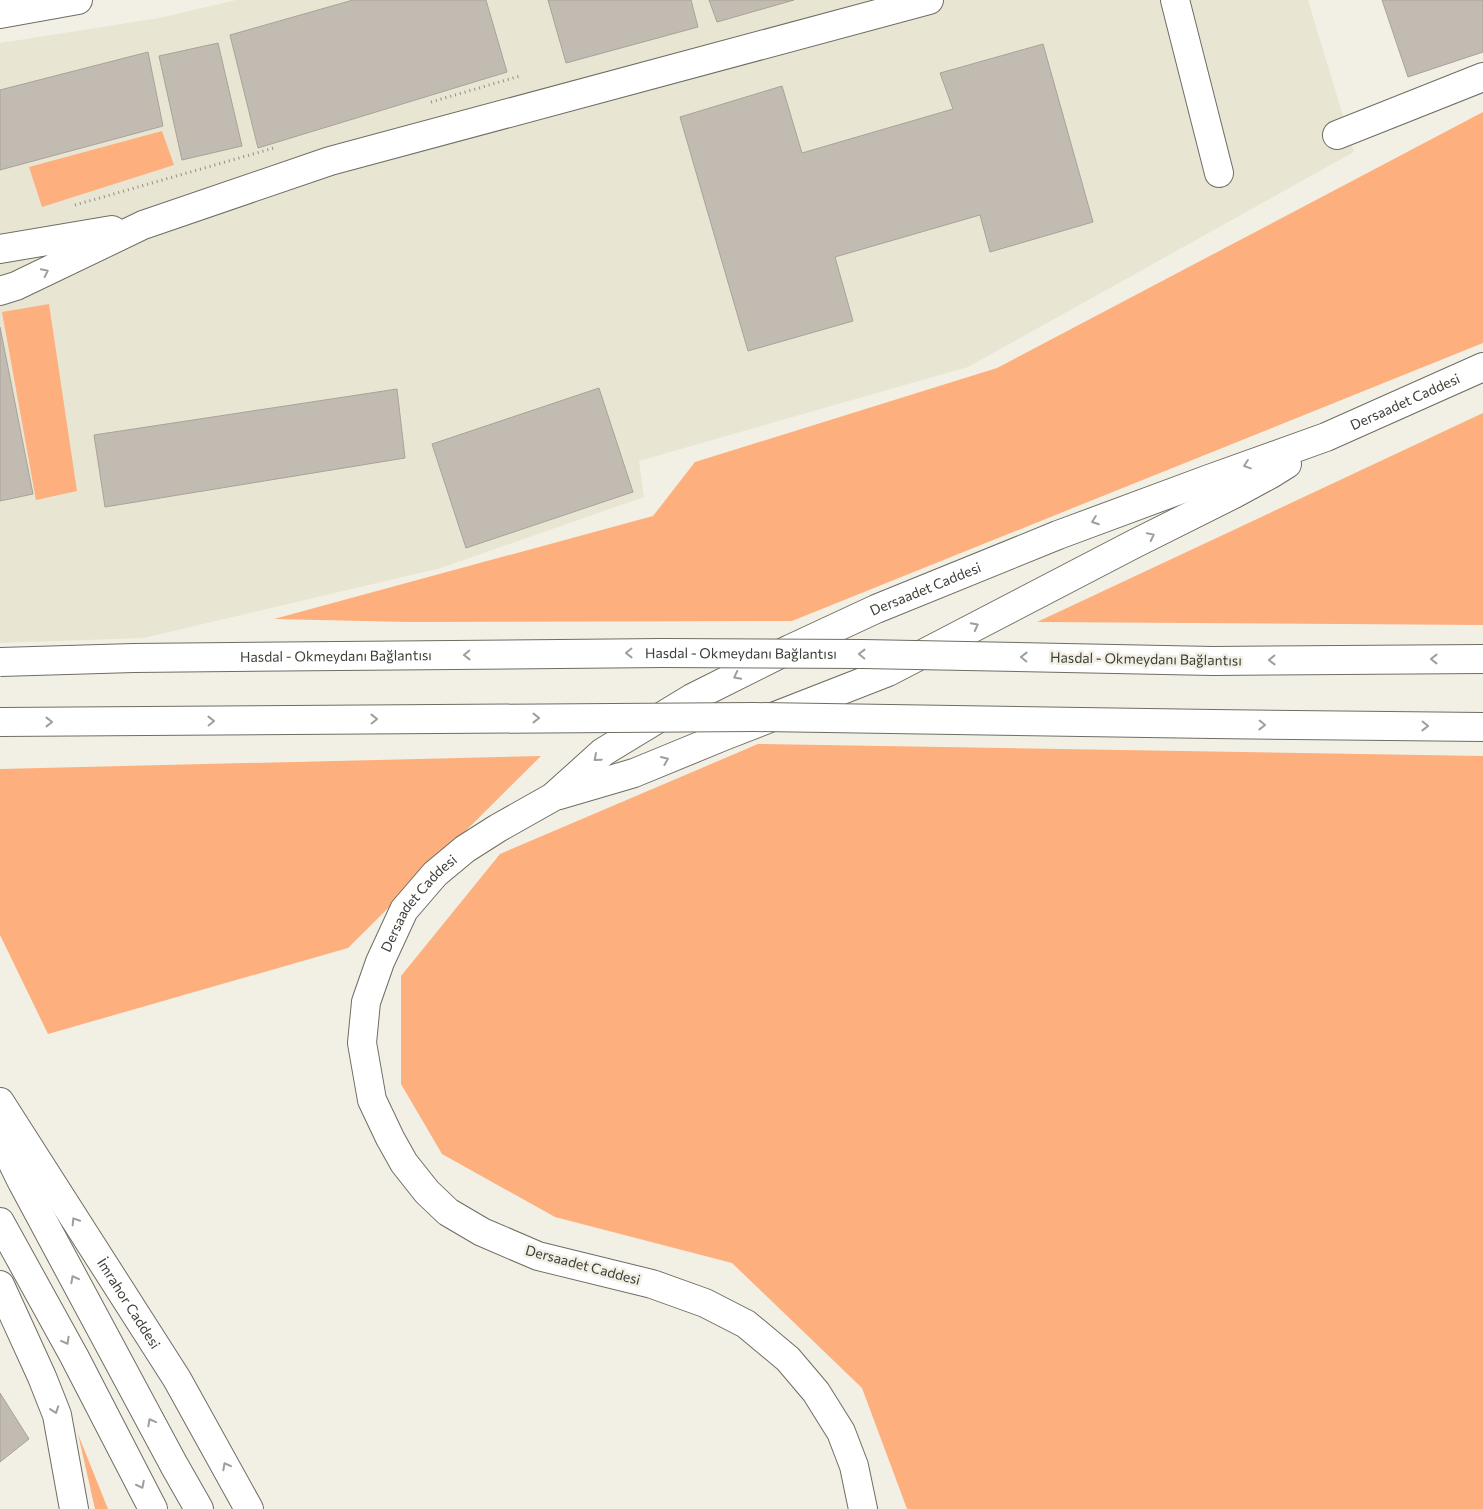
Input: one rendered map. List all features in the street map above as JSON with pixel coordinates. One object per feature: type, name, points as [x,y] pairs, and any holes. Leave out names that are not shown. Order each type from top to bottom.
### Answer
[{"type":"main road","points":[[0,14],[78,0]]},
{"type":"main road","points":[[0,291],[16,286],[143,225],[330,161],[929,0]]},
{"type":"main road","points":[[1174,0],[1219,173]]},
{"type":"main road","points":[[1338,135],[1483,77]]},
{"type":"main road","points":[[0,250],[143,225]]},
{"type":"main road","name":"Dersaadet Caddesi","points":[[863,1509],[854,1466],[841,1432],[816,1392],[788,1359],[746,1324],[705,1303],[652,1284],[538,1256],[482,1232],[448,1212],[427,1192],[404,1163],[372,1100],[362,1044],[366,1002],[380,962],[404,910],[435,874],[465,849],[553,797],[603,752],[692,698],[790,649],[868,613],[1058,535],[1326,438],[1483,367]]},
{"type":"main road","name":"Dersaadet Caddesi","points":[[553,797],[634,773],[888,672],[1234,494],[1271,474],[1326,438]]},
{"type":"main road","name":"Hasdal - Okmeydanı Bağlantısı","points":[[0,662],[134,658],[662,652],[1213,661],[1483,659]]},
{"type":"main road","points":[[0,722],[754,717],[1483,727]]},
{"type":"main road","name":"İmrahor Caddesi","points":[[0,1102],[177,1379],[249,1509]]},
{"type":"main road","points":[[0,1137],[26,1191],[199,1509]]},
{"type":"main road","points":[[0,1222],[74,1356],[153,1509]]},
{"type":"main road","points":[[0,1285],[42,1377],[57,1415],[74,1509]]},
{"type":"shaded area","points":[[236,0],[1308,0],[1354,152],[968,367],[639,461],[644,497],[441,568],[144,638],[0,643],[0,43],[159,18]]},
{"type":"shaded area","points":[[1483,112],[1483,343],[792,621],[409,622],[274,619],[653,516],[695,462],[997,368]]},
{"type":"shaded area","points":[[162,131],[174,165],[42,207],[29,167]]},
{"type":"shaded area","points":[[49,304],[77,491],[36,500],[2,312]]},
{"type":"shaded area","points":[[1483,413],[1483,625],[1037,622]]},
{"type":"shaded area","points":[[758,744],[1483,756],[1483,1509],[907,1509],[862,1388],[732,1263],[555,1217],[442,1154],[401,1084],[401,976],[500,854]]},
{"type":"shaded area","points":[[541,756],[348,948],[48,1034],[0,935],[0,769]]},
{"type":"shaded area","points":[[78,1434],[108,1509],[95,1509]]},
{"type":"building","points":[[353,0],[486,0],[507,72],[258,148],[230,35]]},
{"type":"building","points":[[548,0],[691,0],[698,27],[566,63]]},
{"type":"building","points":[[709,0],[794,0],[717,22]]},
{"type":"building","points":[[1382,0],[1483,0],[1483,52],[1408,77]]},
{"type":"building","points":[[218,43],[242,146],[182,160],[159,56]]},
{"type":"building","points":[[1043,44],[1093,222],[990,252],[980,215],[835,257],[853,321],[748,351],[680,117],[782,86],[802,153],[953,109],[940,73]]},
{"type":"building","points":[[148,52],[163,126],[0,170],[0,90]]},
{"type":"building","points":[[0,327],[33,494],[0,501]]},
{"type":"building","points":[[599,388],[633,492],[466,548],[432,444]]},
{"type":"building","points":[[397,389],[405,458],[105,507],[94,435]]},
{"type":"building","points":[[0,1393],[29,1439],[0,1462]]}]
